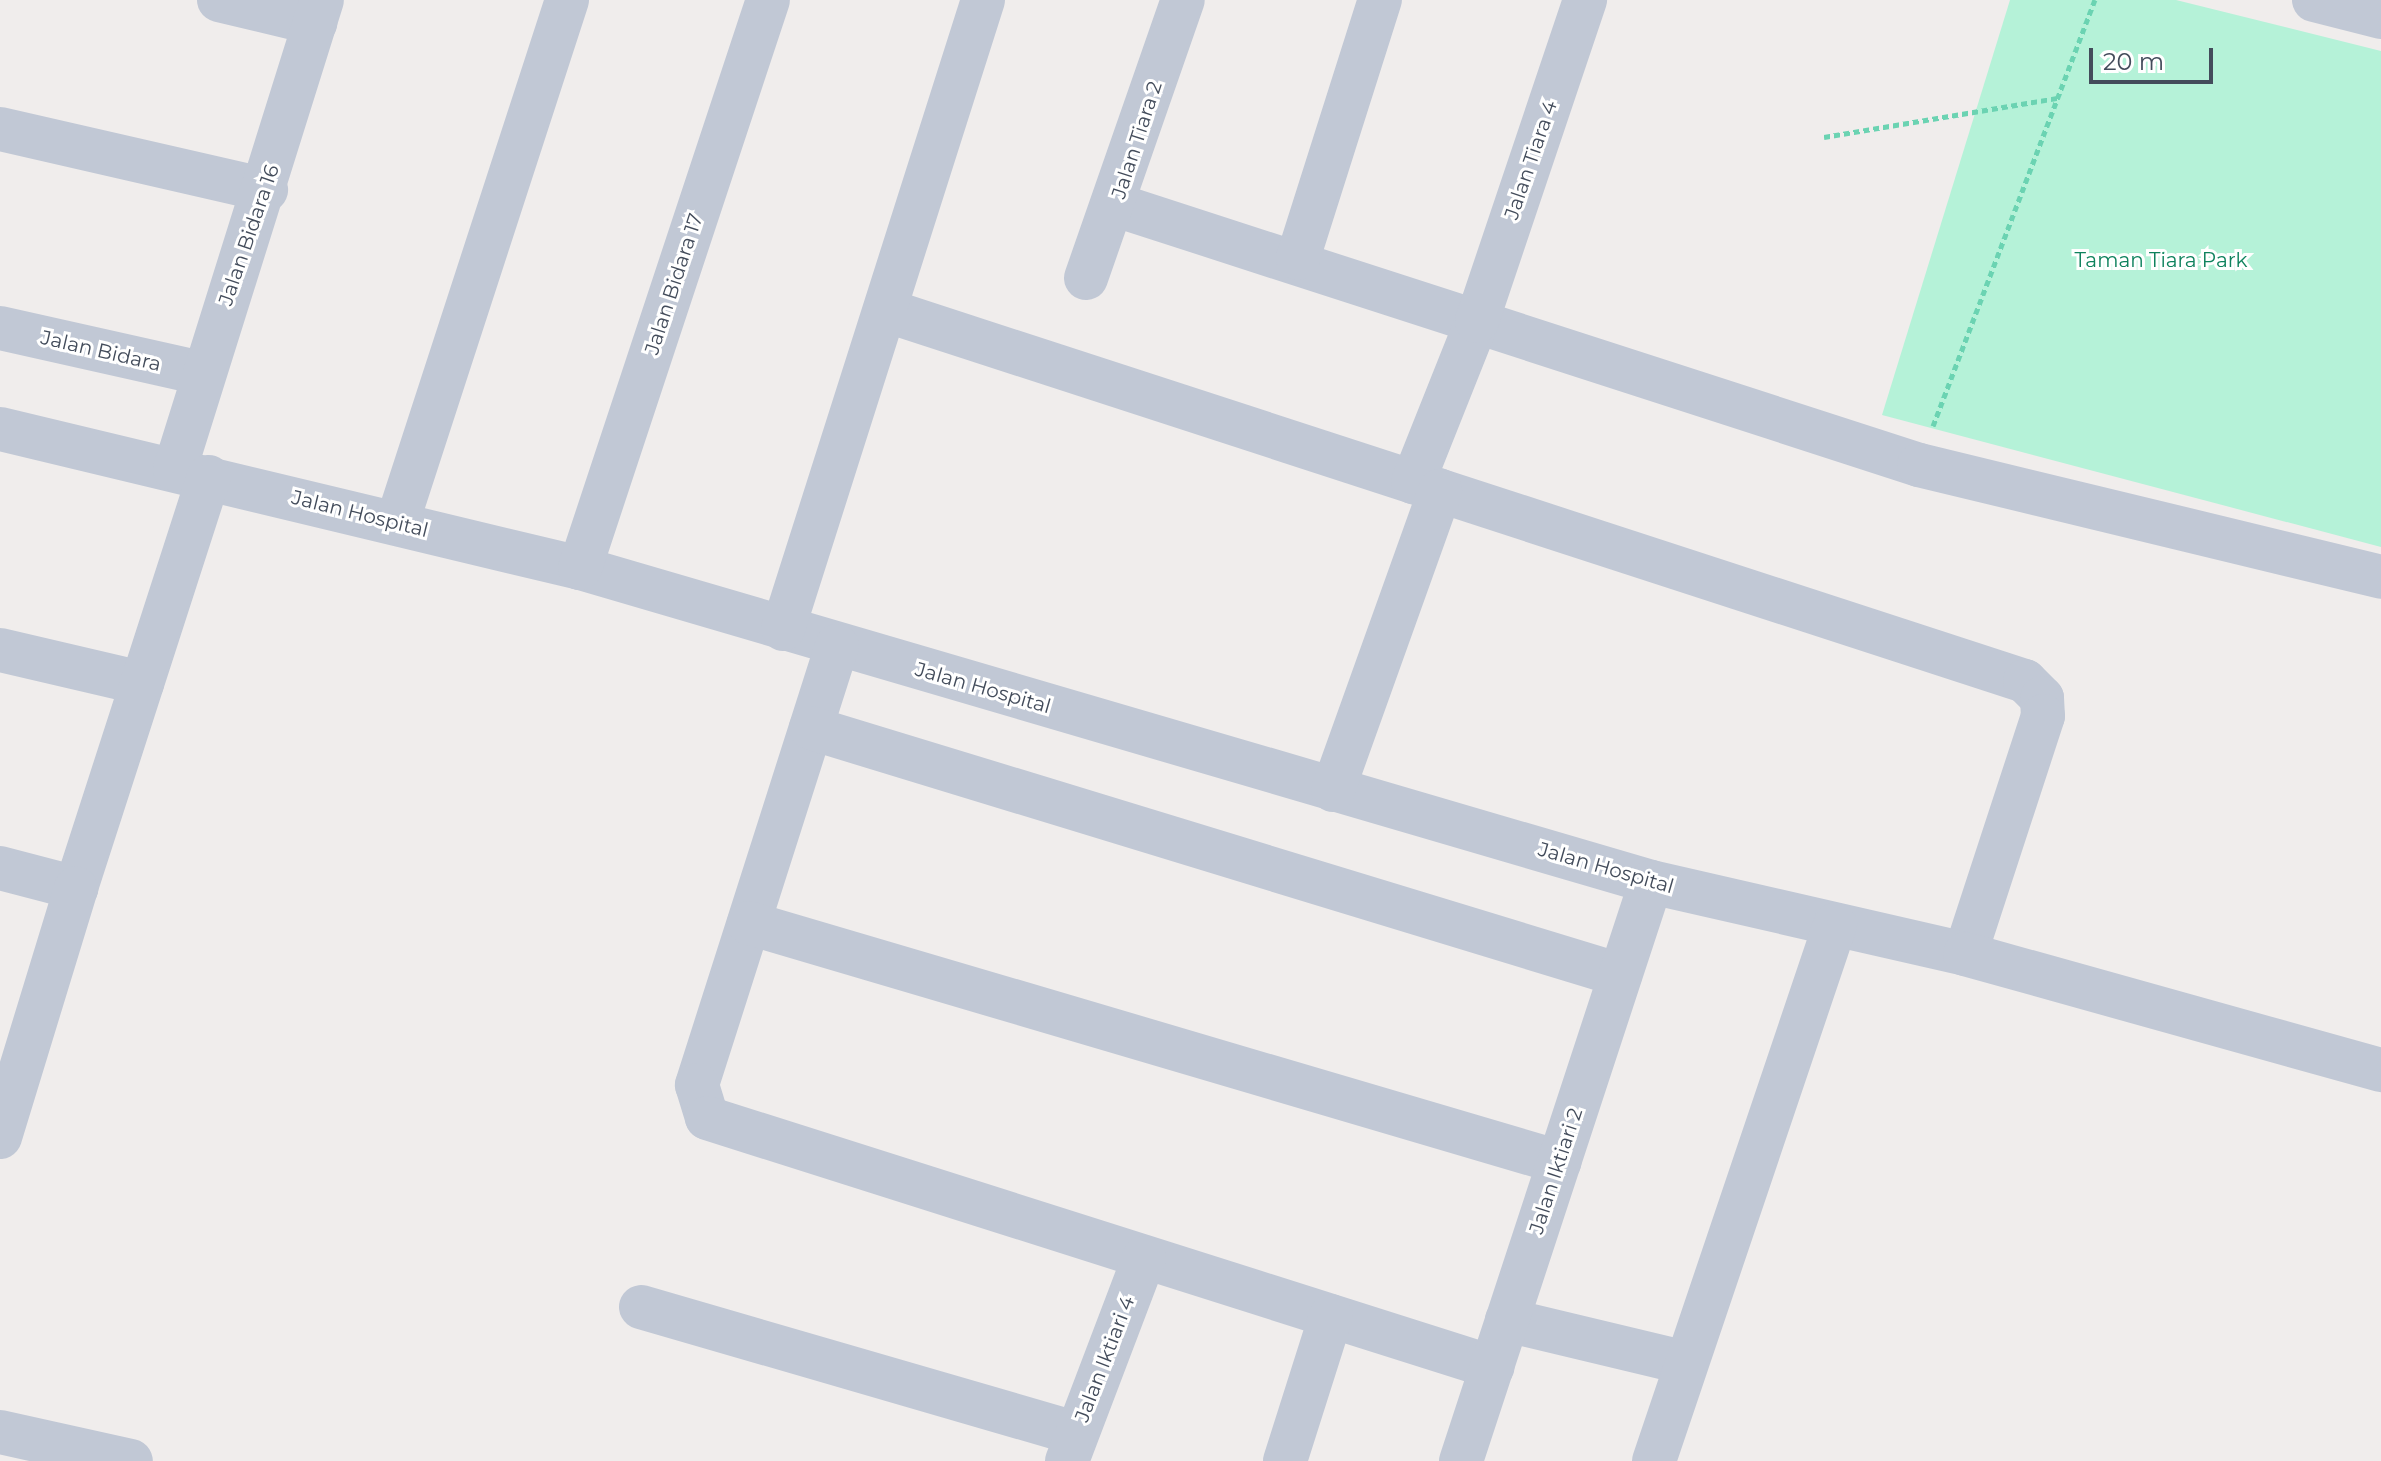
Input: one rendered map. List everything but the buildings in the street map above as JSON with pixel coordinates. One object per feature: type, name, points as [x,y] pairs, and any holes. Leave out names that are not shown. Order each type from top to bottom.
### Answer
[{"type":"street","points":[[219,0],[318,12]]},
{"type":"street","points":[[397,523],[567,0]]},
{"type":"street","name":"Jalan Bidara 17","points":[[580,568],[768,0]]},
{"type":"street","points":[[783,629],[983,0]]},
{"type":"street","name":"Jalan Tiara 2","points":[[1086,278],[1116,205],[1183,0]]},
{"type":"street","points":[[1298,258],[1380,0]]},
{"type":"street","name":"Jalan Tiara 4","points":[[1333,790],[1477,321],[1585,0]]},
{"type":"street","points":[[2314,0],[2381,17]]},
{"type":"street","name":"Jalan Bidara 16","points":[[0,1137],[142,683],[192,473],[201,373],[266,190],[318,12]]},
{"type":"street","points":[[0,129],[266,190]]},
{"type":"street","points":[[1116,205],[1298,258],[1477,321],[1919,465],[2381,577]]},
{"type":"street","points":[[885,310],[2038,688],[2043,716],[1965,954]]},
{"type":"street","name":"Jalan Bidara","points":[[0,328],[201,373]]},
{"type":"street","name":"Jalan Hospital","points":[[0,429],[580,568],[837,646],[1651,882],[1965,954],[2381,1070]]},
{"type":"street","points":[[837,646],[697,1085],[707,1118],[1492,1367]]},
{"type":"street","points":[[0,650],[142,683]]},
{"type":"street","points":[[811,728],[1620,975]]},
{"type":"street","points":[[0,868],[76,888]]},
{"type":"street","name":"Jalan Iktiari 2","points":[[1461,1461],[1651,882]]},
{"type":"street","points":[[749,923],[1559,1162]]},
{"type":"street","points":[[1654,1461],[1835,925]]},
{"type":"street","name":"Jalan Iktiari 4","points":[[1071,1447],[1144,1258]]},
{"type":"street","points":[[641,1307],[1071,1447]]},
{"type":"street","points":[[1285,1461],[1331,1316]]},
{"type":"street","points":[[1507,1320],[1686,1363]]},
{"type":"street","points":[[0,1432],[131,1461]]},
{"type":"path","points":[[1919,465],[2095,0]]},
{"type":"path","points":[[1824,137],[2058,98]]},
{"type":"green space","name":"Taman Tiara Park","points":[[2010,0],[2176,0],[2381,51],[2381,547],[1882,415]]}]
